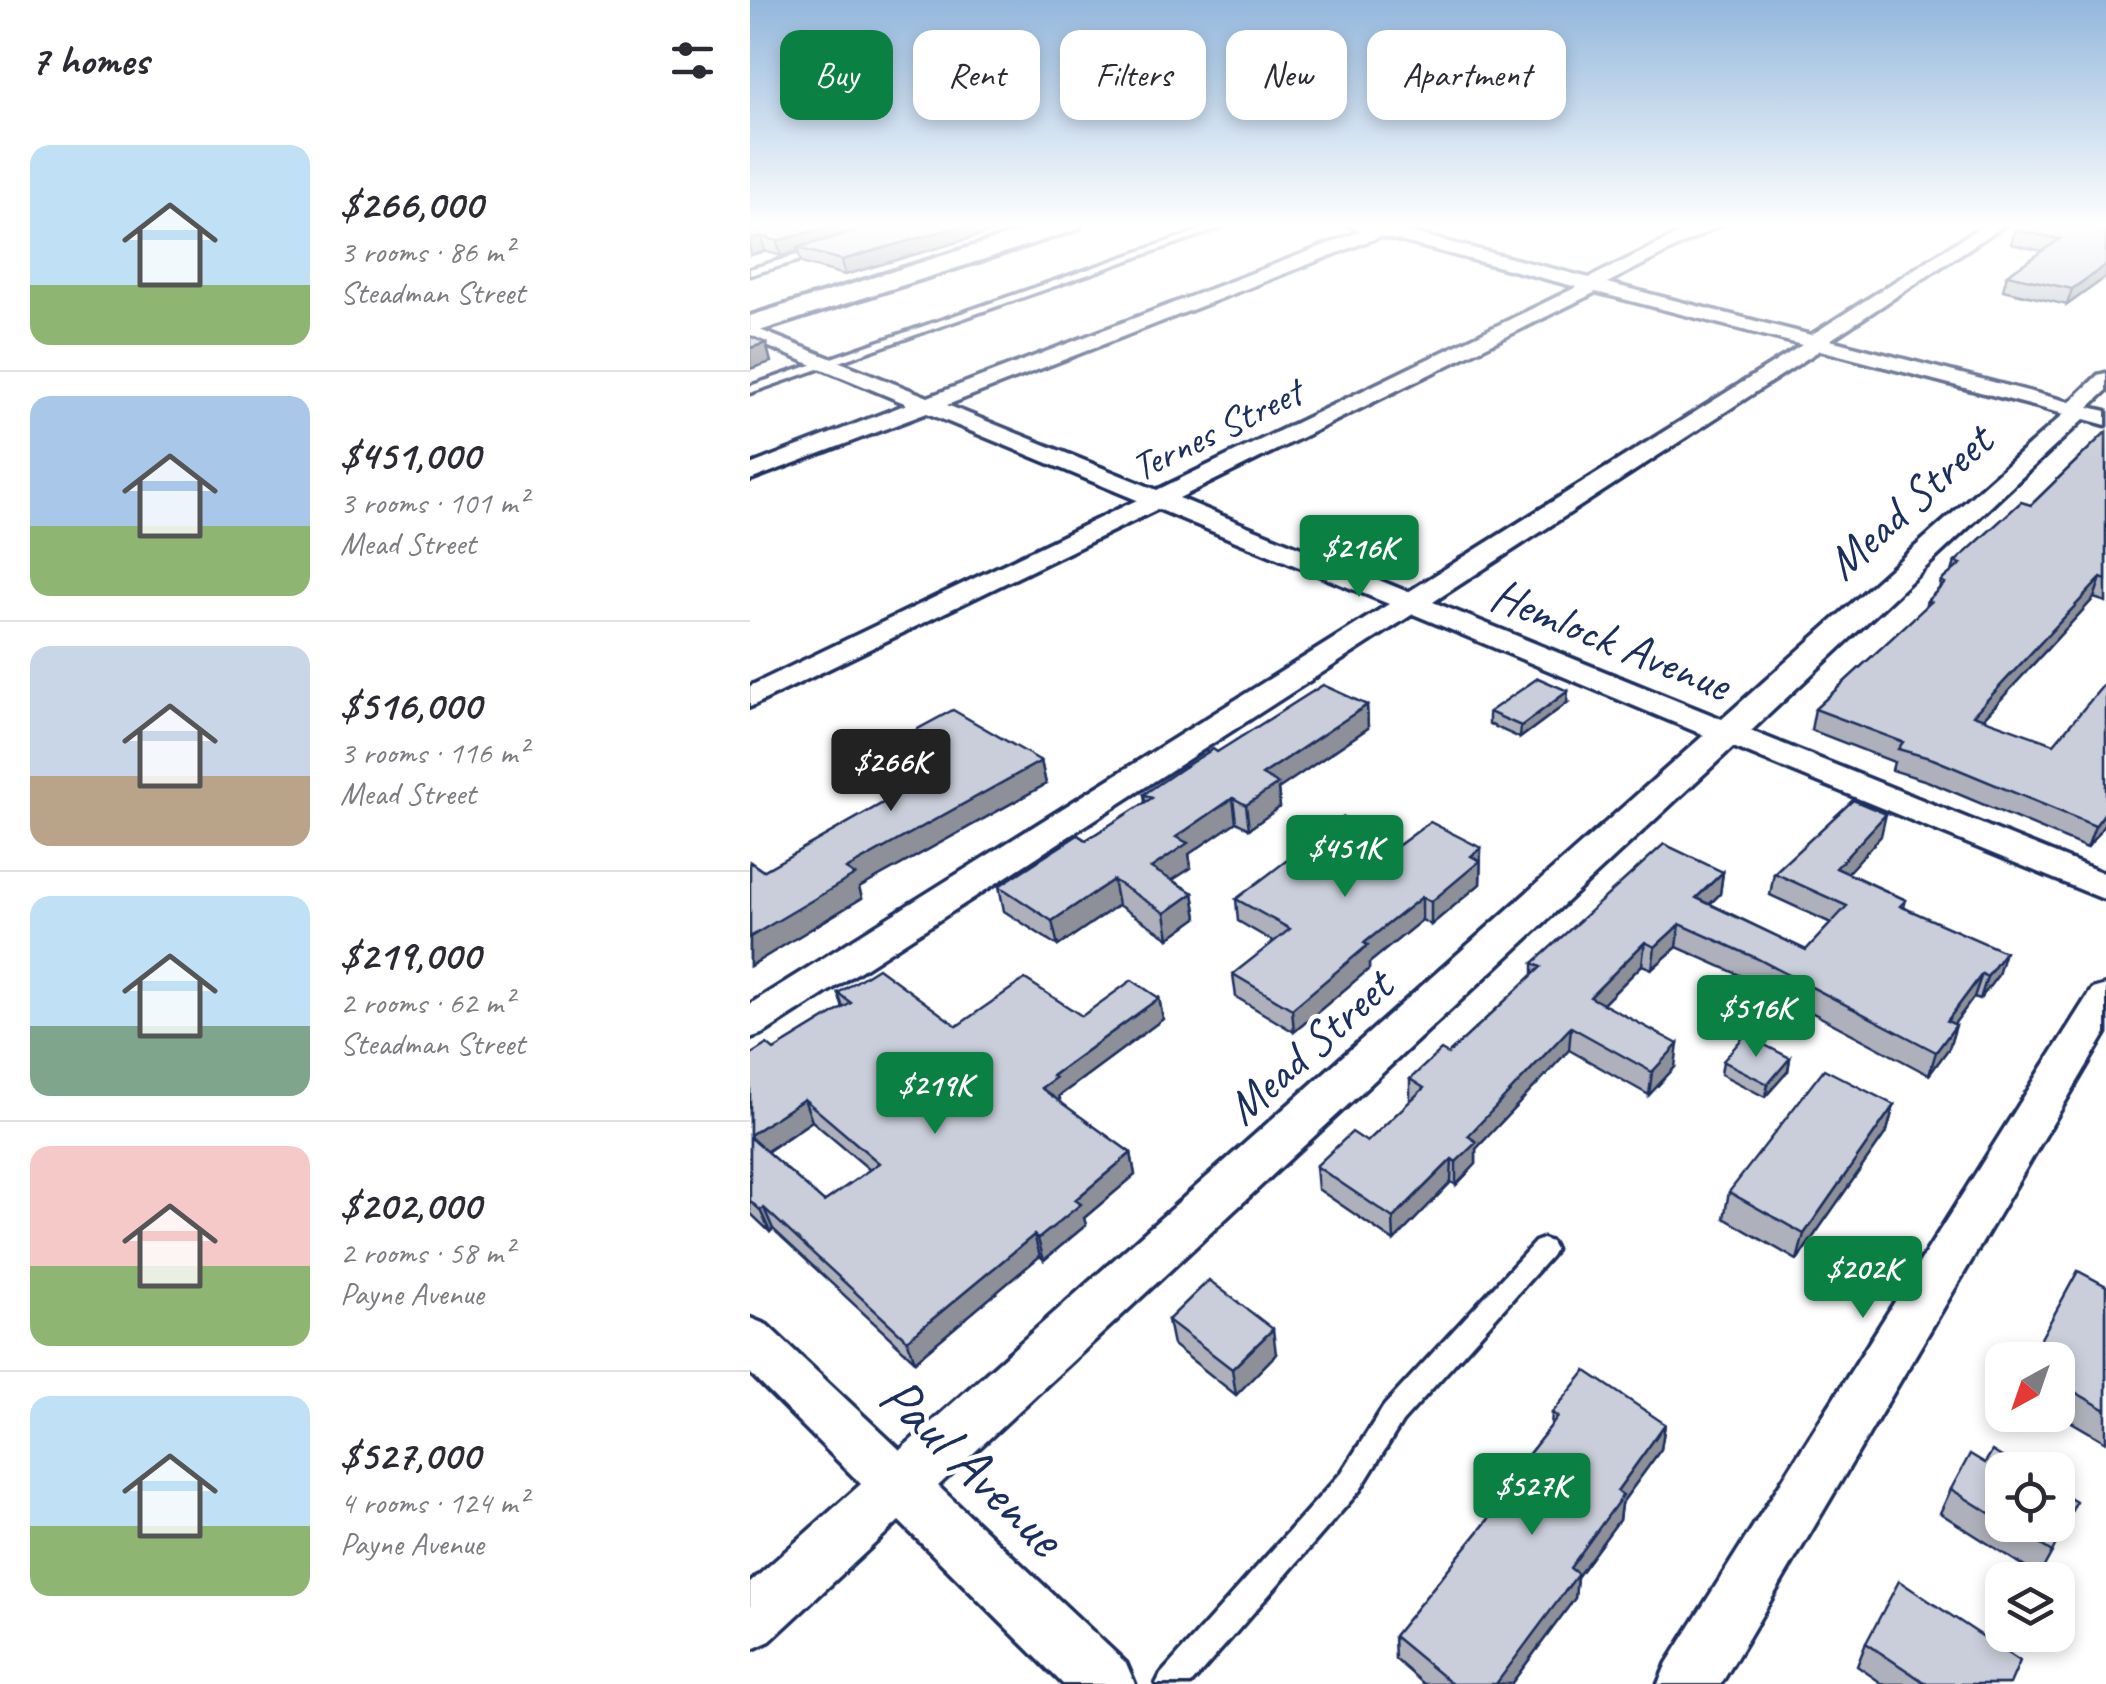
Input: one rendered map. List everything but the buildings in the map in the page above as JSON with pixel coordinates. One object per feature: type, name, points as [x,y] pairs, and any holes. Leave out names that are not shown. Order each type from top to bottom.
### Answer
[{"type":"street","points":[[750,328],[828,303]]},
{"type":"street","points":[[750,474],[1193,303]]},
{"type":"street","name":"Ternes Street","points":[[750,698],[1556,303]]},
{"type":"street","points":[[1660,303],[2091,414]]},
{"type":"street","points":[[750,1023],[1878,303]]},
{"type":"street","name":"Hemlock Avenue","points":[[750,328],[828,364],[2106,888]]},
{"type":"street","name":"Mead Street","points":[[750,1621],[2072,420],[2091,414],[2106,380]]},
{"type":"street","points":[[1688,1684],[2106,999]]},
{"type":"street","name":"Paul Avenue","points":[[750,1340],[1105,1684]]},
{"type":"lane","points":[[750,390],[1003,303]]},
{"type":"lane","points":[[1170,1684],[1351,1481],[1393,1414],[1543,1249]]}]
